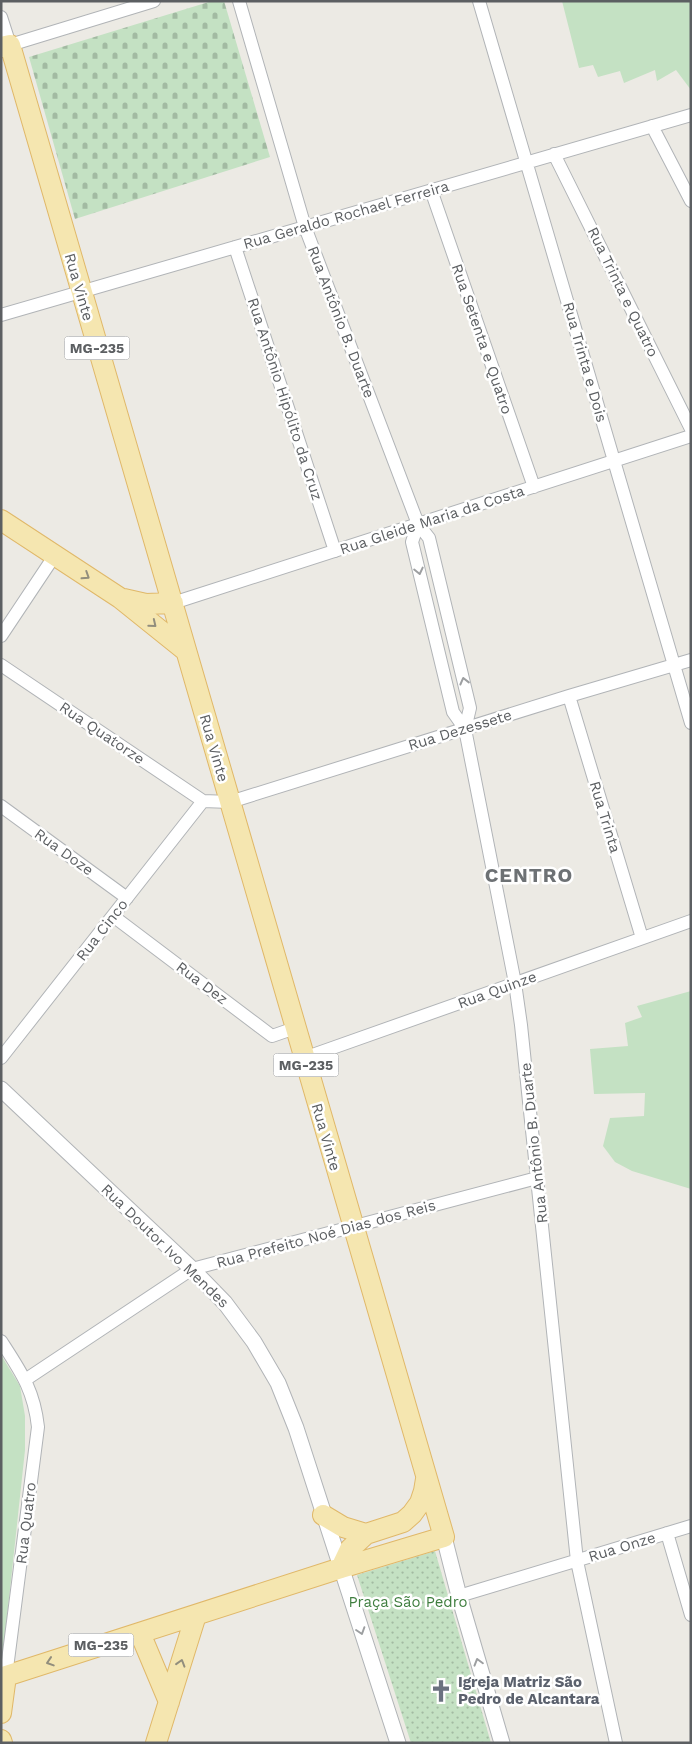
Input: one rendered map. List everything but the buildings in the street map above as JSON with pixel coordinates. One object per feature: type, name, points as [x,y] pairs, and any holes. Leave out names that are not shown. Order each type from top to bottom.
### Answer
[{"type":"main road","name":"Rua Vinte","points":[[6,46],[81,292],[426,1479]]},
{"type":"main road","points":[[1,520],[120,598],[186,651]]},
{"type":"main road","points":[[120,598],[146,604],[172,603]]},
{"type":"main road","points":[[341,1568],[350,1549],[384,1528],[412,1514],[420,1503],[426,1479]]},
{"type":"main road","name":"MG-235","points":[[6,1676],[341,1568],[444,1537],[426,1479]]},
{"type":"main road","points":[[323,1515],[343,1527],[424,1527],[444,1537]]},
{"type":"main road","points":[[384,1528],[392,1552]]},
{"type":"main road","points":[[156,1743],[196,1615]]},
{"type":"main road","points":[[140,1633],[169,1702]]},
{"type":"main road","name":"Rua Quatro","points":[[1,1713],[6,1676]]},
{"type":"street","points":[[6,46],[154,1]]},
{"type":"street","name":"Rua Antônio B. Duarte","points":[[239,1],[305,227],[418,524],[429,538],[470,708],[465,728],[515,983],[521,1025],[577,1561],[616,1743]]},
{"type":"street","name":"Rua Trinta e Dois","points":[[479,1],[691,723]]},
{"type":"street","name":"Rua Vinte","points":[[1,17],[6,46]]},
{"type":"street","name":"Rua Geraldo Rochael Ferreira","points":[[1,315],[691,115]]},
{"type":"street","points":[[652,126],[691,201]]},
{"type":"street","name":"Rua Trinta e Quatro","points":[[554,154],[691,429]]},
{"type":"street","name":"Rua Setenta e Quatro","points":[[431,190],[534,487]]},
{"type":"street","name":"Rua Antônio Hipólito da Cruz","points":[[235,247],[335,551]]},
{"type":"street","name":"Rua Gleide Maria da Costa","points":[[172,603],[691,436]]},
{"type":"street","name":"Rua Antônio B. Duarte","points":[[418,524],[412,542],[453,712],[465,728]]},
{"type":"street","points":[[1,636],[54,555]]},
{"type":"street","name":"Rua Dezessete","points":[[203,801],[230,802],[568,696],[691,660]]},
{"type":"street","name":"Rua Quatorze","points":[[1,666],[203,801]]},
{"type":"street","name":"Rua Trinta","points":[[568,696],[642,938]]},
{"type":"street","name":"Rua Cinco","points":[[1,1058],[203,801]]},
{"type":"street","name":"Rua Doze","points":[[1,806],[127,898]]},
{"type":"street","name":"Rua Dez","points":[[113,916],[272,1036],[295,1028]]},
{"type":"street","name":"Rua Quinze","points":[[304,1058],[691,921]]},
{"type":"street","name":"Rua Doutor Ivo Mendes","points":[[1,1089],[192,1269],[231,1311],[254,1342],[278,1384],[296,1428],[341,1568]]},
{"type":"street","name":"Rua Prefeito Noé Dias dos Reis","points":[[26,1380],[192,1269],[537,1178]]},
{"type":"street","name":"Rua Quatro","points":[[1,1341],[26,1380],[32,1395],[38,1428],[6,1676]]},
{"type":"street","name":"Rua Onze","points":[[459,1596],[691,1526]]},
{"type":"street","points":[[667,1533],[691,1615]]},
{"type":"street","points":[[444,1537],[459,1596],[502,1743]]},
{"type":"street","points":[[341,1568],[398,1743]]},
{"type":"green space","points":[[212,1],[224,1],[270,157],[75,219],[29,57]]},
{"type":"green space","points":[[562,1],[690,1],[691,90],[676,70],[657,81],[655,70],[624,83],[620,71],[598,77],[593,65],[579,68]]},
{"type":"green space","points":[[691,991],[691,1189],[632,1171],[615,1162],[603,1146],[610,1118],[644,1116],[645,1093],[594,1094],[590,1049],[628,1046],[625,1023],[642,1017],[637,1006]]},
{"type":"green space","points":[[1,1355],[20,1386],[25,1416],[25,1450],[1,1673]]},
{"type":"green space","name":"Praça São Pedro","points":[[435,1551],[491,1743],[411,1743],[357,1575]]},
{"type":"place","name":"Igreja Matriz São Pedro de Alcantara","points":[[441,1691]]},
{"type":"district","name":"CENTRO","points":[[529,875]]}]
